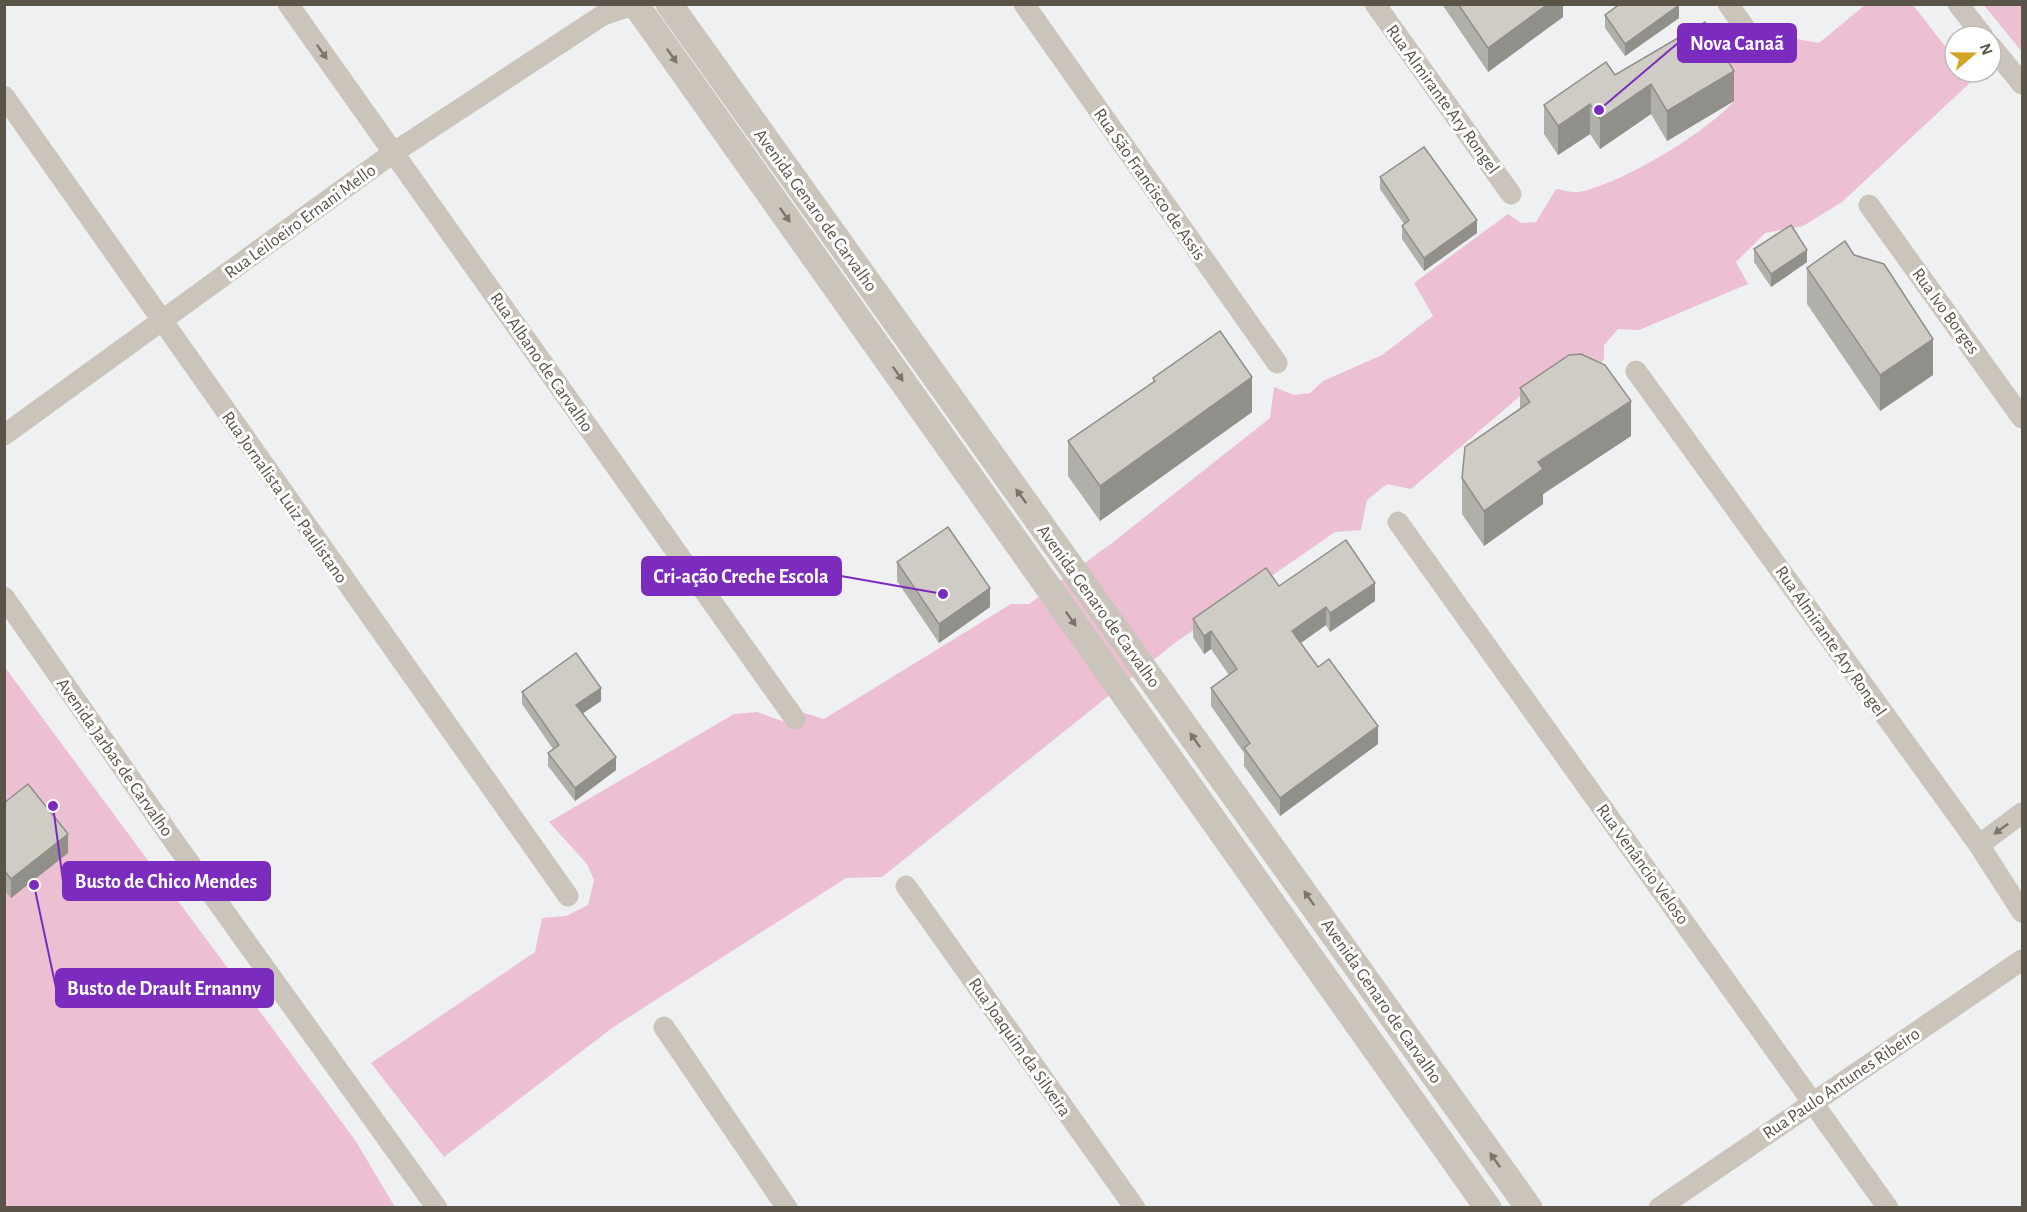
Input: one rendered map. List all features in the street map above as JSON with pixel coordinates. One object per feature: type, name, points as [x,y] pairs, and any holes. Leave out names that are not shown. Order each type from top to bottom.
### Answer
[{"type":"street","name":"Rua Albano de Carvalho","points":[[288,4],[795,718]]},
{"type":"street","name":"Avenida Genaro de Carvalho","points":[[669,4],[1529,1208]]},
{"type":"street","name":"Rua São Francisco de Assis","points":[[1024,4],[1277,363]]},
{"type":"street","name":"Rua Almirante Ary Rongel","points":[[1375,4],[1511,194]]},
{"type":"street","points":[[1728,4],[1757,45]]},
{"type":"street","points":[[1958,4],[1974,24]]},
{"type":"street","name":"Rua Leiloeiro Ernani Mello","points":[[4,435],[393,153],[627,7]]},
{"type":"street","name":"Avenida Genaro de Carvalho","points":[[627,7],[1045,581],[1488,1208]]},
{"type":"street","points":[[2003,61],[2022,84]]},
{"type":"street","name":"Rua Jornalista Luiz Paulistano","points":[[4,96],[161,322],[568,896]]},
{"type":"street","name":"Rua Ivo Borges","points":[[1869,205],[2022,418]]},
{"type":"street","name":"Rua Almirante Ary Rongel","points":[[1636,371],[1979,845],[2022,912]]},
{"type":"street","name":"Rua Venâncio Veloso","points":[[1398,522],[1888,1208]]},
{"type":"street","points":[[1045,581],[1057,585],[1068,579],[1071,569],[1069,563]]},
{"type":"street","name":"Avenida Jarbas de Carvalho","points":[[4,597],[173,840],[437,1208]]},
{"type":"street","points":[[1118,685],[1116,677],[1121,668],[1134,661],[1141,663]]},
{"type":"street","points":[[1979,845],[2022,813]]},
{"type":"street","name":"Rua Joaquim da Silveira","points":[[906,886],[1135,1208]]},
{"type":"street","name":"Rua Paulo Antunes Ribeiro","points":[[1659,1208],[2022,960]]},
{"type":"street","points":[[664,1027],[787,1208]]},
{"type":"shaded area","points":[[1865,5],[1913,5],[1943,44],[1943,84],[1969,84],[1842,202],[1803,226],[1765,233],[1736,262],[1748,284],[1639,330],[1618,329],[1604,345],[1604,359],[1596,370],[1525,392],[1411,489],[1387,484],[1367,500],[1361,530],[1335,532],[1176,642],[882,877],[846,878],[612,1028],[444,1157],[371,1063],[535,952],[542,918],[566,916],[588,905],[594,880],[587,864],[549,822],[734,714],[757,712],[782,721],[804,713],[824,719],[1011,604],[1029,604],[1112,543],[1270,418],[1274,387],[1294,395],[1310,393],[1323,381],[1382,355],[1433,316],[1414,283],[1508,214],[1521,223],[1536,222],[1556,189],[1579,192],[1617,179],[1662,156],[1704,128],[1734,101],[1730,56],[1741,47],[1752,40],[1771,36],[1819,43]]},
{"type":"shaded area","points":[[1984,5],[2022,5],[2022,52],[2003,28],[2003,24],[1999,24]]},
{"type":"shaded area","points":[[4,666],[355,1140],[395,1207],[5,1207]]},
{"type":"building","points":[[1458,4],[1548,4],[1488,48]]},
{"type":"building","points":[[1620,4],[1679,5],[1625,44],[1605,15]]},
{"type":"building","points":[[1705,22],[1734,71],[1667,111],[1651,84],[1600,119],[1590,104],[1558,126],[1544,105],[1606,62],[1615,75]]},
{"type":"building","points":[[1424,147],[1477,220],[1424,258],[1402,226],[1409,220],[1380,177]]},
{"type":"building","points":[[1791,225],[1807,250],[1771,274],[1754,249]]},
{"type":"building","points":[[1845,241],[1854,255],[1884,264],[1933,339],[1880,375],[1807,268]]},
{"type":"building","points":[[1220,331],[1252,377],[1100,486],[1068,441],[1155,381],[1153,378]]},
{"type":"building","points":[[1581,354],[1605,365],[1631,401],[1538,462],[1543,469],[1484,511],[1462,478],[1465,447],[1530,402],[1520,388],[1569,355]]},
{"type":"building","points":[[948,527],[990,588],[939,624],[897,562]]},
{"type":"building","points":[[1346,540],[1375,583],[1330,613],[1326,607],[1292,631],[1318,667],[1329,659],[1378,726],[1280,798],[1244,748],[1250,743],[1211,688],[1237,669],[1211,631],[1204,636],[1193,619],[1266,568],[1279,586]]},
{"type":"building","points":[[576,653],[601,688],[576,705],[616,757],[575,788],[548,753],[559,745],[522,692]]},
{"type":"building","points":[[28,784],[68,834],[11,879],[4,870],[4,803]]},
{"type":"place","name":"Nova Canaã","points":[[1599,110]]},
{"type":"place","name":"Cri-ação Creche Escola","points":[[943,594]]},
{"type":"place","name":"Busto de Chico Mendes","points":[[53,806]]},
{"type":"place","name":"Busto de Drault Ernanny","points":[[34,885]]}]
